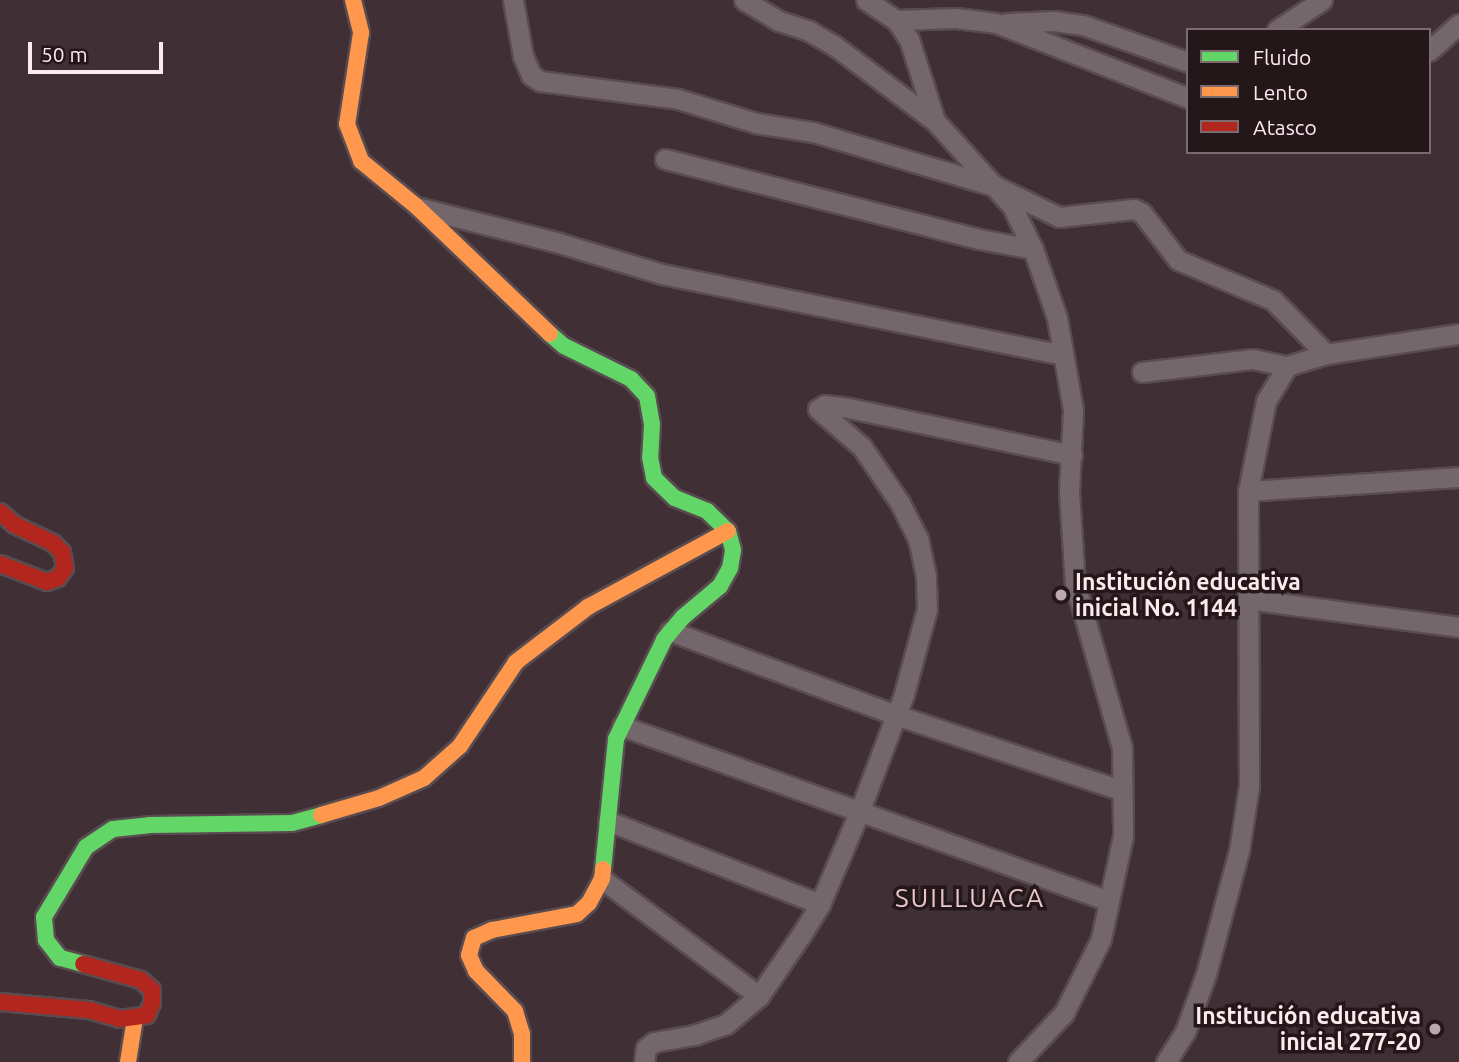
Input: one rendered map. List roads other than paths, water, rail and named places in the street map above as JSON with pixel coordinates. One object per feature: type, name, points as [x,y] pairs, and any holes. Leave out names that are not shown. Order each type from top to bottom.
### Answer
[{"type":"street","points":[[354,0],[361,33],[346,111],[349,137],[361,161],[416,206],[505,294],[564,346],[631,379],[647,396],[652,424],[650,457],[654,478],[675,498],[707,511],[728,531],[733,550],[730,568],[720,586],[670,631],[616,739],[602,879],[589,904],[577,915],[492,930],[474,938],[469,955],[476,971],[515,1011],[522,1034],[523,1062]]},
{"type":"street","points":[[513,0],[523,57],[531,75],[540,81],[678,99],[756,123],[813,132],[997,187],[1059,217],[1134,209],[1142,213],[1178,260],[1273,300],[1326,354]]},
{"type":"street","points":[[744,0],[779,22],[809,31],[835,46],[935,121],[1012,206],[1033,249],[1057,318],[1073,410],[1069,492],[1075,584],[1122,748],[1123,836],[1101,939],[1064,1013],[1018,1062]]},
{"type":"street","points":[[866,0],[896,20],[909,39],[935,121]]},
{"type":"street","points":[[1280,28],[1322,0]]},
{"type":"street","points":[[896,20],[956,18],[996,23],[1055,22],[1083,25],[1186,61]]},
{"type":"street","points":[[996,23],[1186,98]]},
{"type":"street","points":[[1431,49],[1459,24]]},
{"type":"street","points":[[666,159],[979,239],[1033,249]]},
{"type":"street","points":[[416,206],[559,243],[662,274],[1063,355]]},
{"type":"street","points":[[1142,372],[1254,359],[1287,366],[1326,354],[1459,334]]},
{"type":"street","points":[[1166,1062],[1185,1032],[1206,974],[1239,851],[1250,786],[1248,491],[1266,401],[1287,366]]},
{"type":"street","points":[[644,1062],[646,1048],[653,1042],[694,1035],[726,1024],[759,996],[820,904],[896,715],[927,609],[926,576],[918,539],[878,468],[862,447],[818,409],[825,405],[849,408],[1072,455]]},
{"type":"street","points":[[1248,491],[1459,477]]},
{"type":"street","points":[[0,512],[15,525],[53,543],[62,552],[65,568],[58,578],[47,582],[0,564]]},
{"type":"street","points":[[0,1002],[89,1010],[135,1019],[147,1015],[152,1003],[152,990],[141,980],[60,958],[46,940],[44,916],[86,848],[113,829],[149,825],[292,823],[379,798],[424,778],[460,746],[516,662],[588,607],[728,531]]},
{"type":"street","points":[[1248,599],[1459,627]]},
{"type":"street","points":[[670,631],[896,715],[1123,791]]},
{"type":"street","points":[[622,726],[1109,901]]},
{"type":"street","points":[[608,821],[820,904]]},
{"type":"street","points":[[602,879],[759,996]]},
{"type":"street","points":[[128,1062],[135,1019]]},
{"type":"place","name":"Institución educativa inicial No. 1144","points":[[1061,595]]},
{"type":"place","name":"Institución educativa inicial 277-20","points":[[1435,1029]]},
{"type":"district","name":"SUILLUACA","points":[[970,898]]}]
